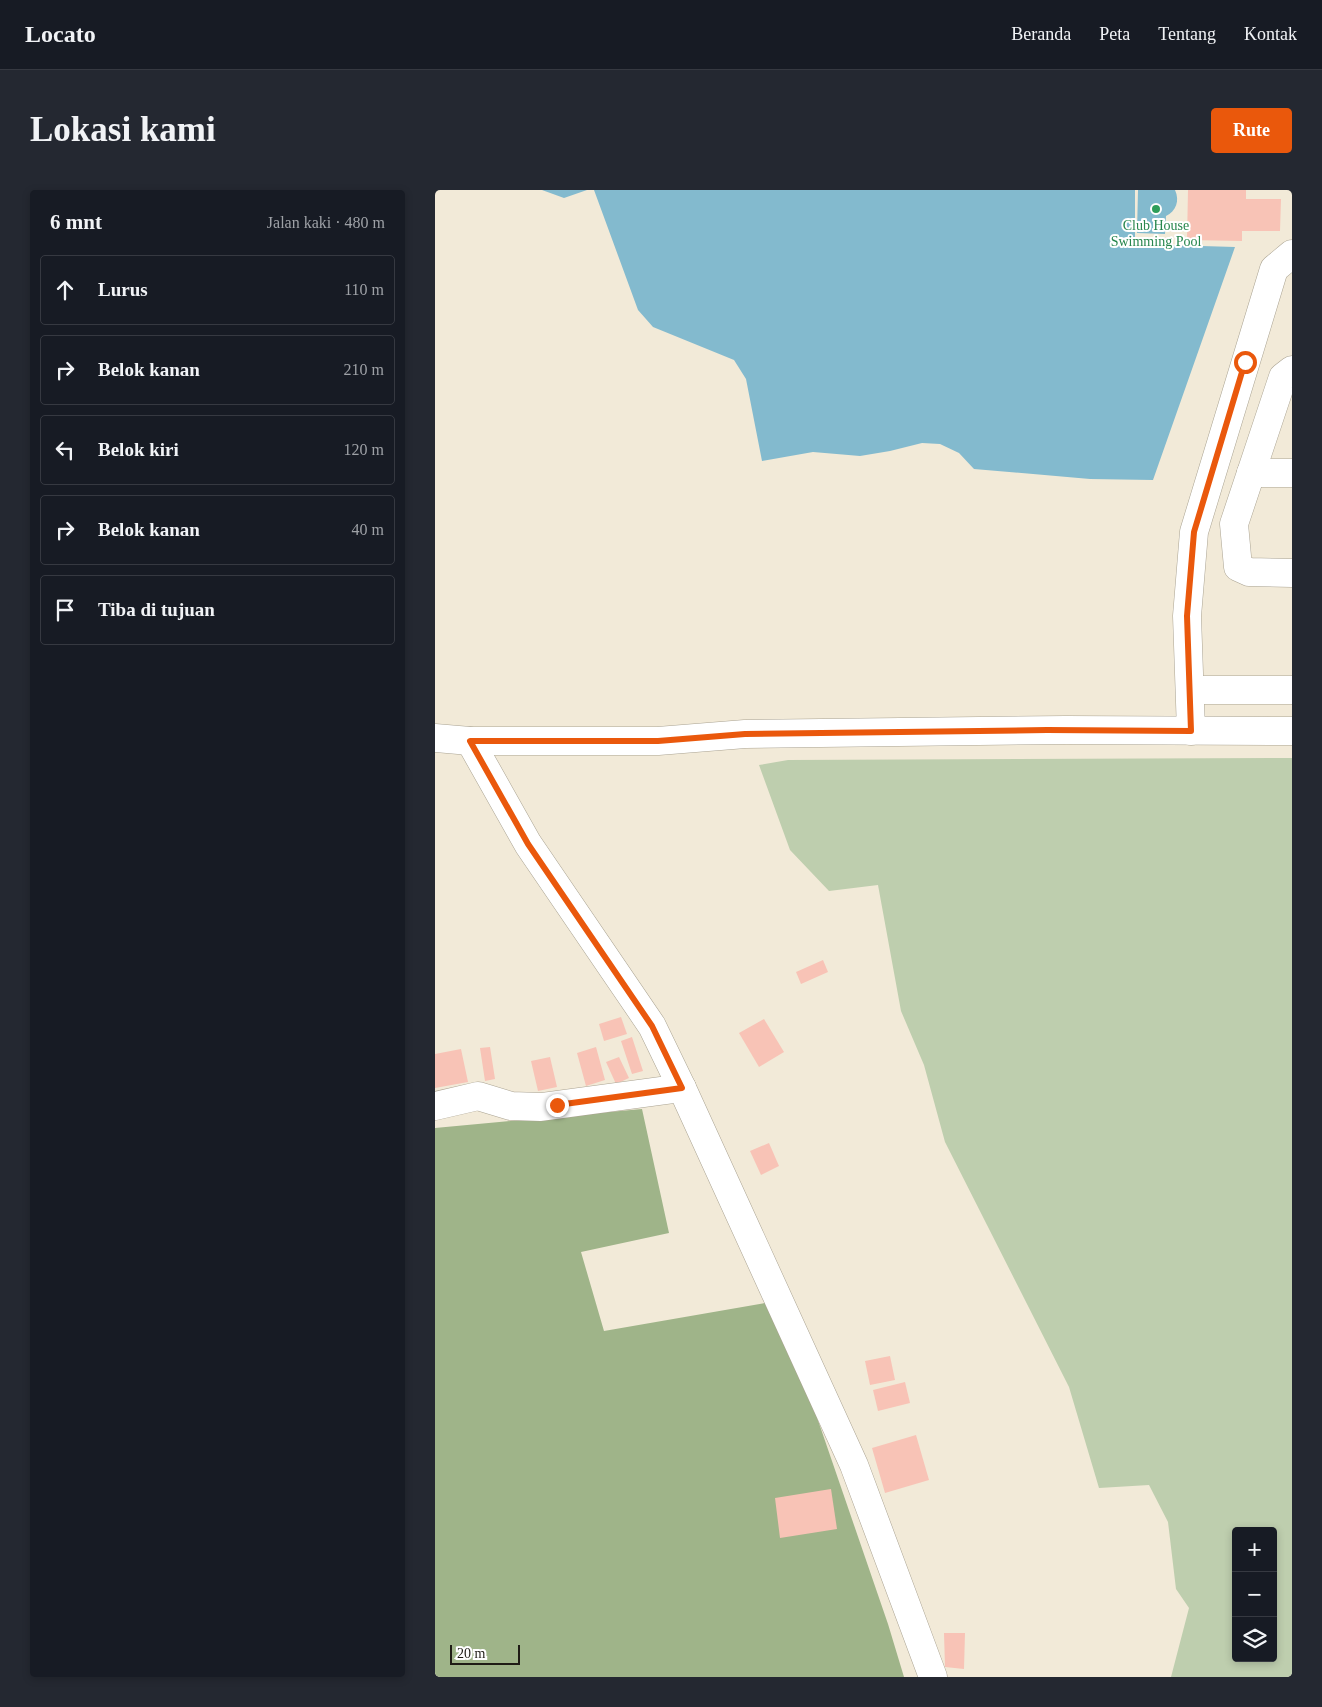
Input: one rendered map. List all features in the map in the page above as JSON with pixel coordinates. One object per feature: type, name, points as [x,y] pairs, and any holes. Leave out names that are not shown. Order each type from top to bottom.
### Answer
[{"type":"street","points":[[1191,731],[1187,616],[1194,532],[1274,269],[1292,254]]},
{"type":"street","points":[[1292,370],[1283,377],[1234,524],[1238,567],[1249,572],[1292,573]]},
{"type":"street","points":[[1251,473],[1292,473]]},
{"type":"street","points":[[1190,690],[1292,690]]},
{"type":"street","points":[[435,738],[470,741],[658,741],[745,734],[1047,730],[1292,731]]},
{"type":"street","points":[[470,741],[528,844],[652,1026],[853,1465],[933,1677]]},
{"type":"street","points":[[435,1106],[478,1096],[511,1106],[541,1107],[682,1088]]},
{"type":"green space","points":[[1292,758],[1292,1677],[1171,1677],[1189,1608],[1176,1589],[1168,1522],[1149,1485],[1099,1488],[1069,1387],[945,1142],[924,1065],[901,1011],[878,885],[829,891],[790,850],[759,765],[788,760]]},
{"type":"green space","points":[[642,1109],[669,1233],[581,1252],[604,1331],[777,1301],[888,1624],[904,1677],[435,1677],[435,1128]]},
{"type":"water","points":[[542,190],[587,190],[564,198]]},
{"type":"water","points":[[594,190],[1135,190],[1135,244],[1235,247],[1153,480],[1090,479],[974,469],[959,453],[940,444],[922,443],[860,456],[813,452],[762,461],[746,379],[734,360],[653,327],[638,310]]},
{"type":"water","name":"Club House Swimming Pool","points":[[1138,190],[1175,190],[1177,202],[1172,211],[1166,216],[1165,234],[1137,233]]},
{"type":"building","points":[[1188,190],[1246,190],[1246,199],[1281,199],[1280,231],[1242,231],[1242,241],[1187,240]]},
{"type":"building","points":[[823,960],[828,972],[801,984],[796,972]]},
{"type":"building","points":[[621,1017],[627,1034],[604,1041],[599,1024]]},
{"type":"building","points":[[764,1019],[784,1052],[759,1067],[739,1033]]},
{"type":"building","points":[[632,1037],[643,1071],[632,1074],[621,1041]]},
{"type":"building","points":[[490,1047],[495,1079],[485,1081],[480,1048]]},
{"type":"building","points":[[596,1047],[605,1080],[586,1086],[577,1053]]},
{"type":"building","points":[[461,1049],[468,1082],[435,1088],[435,1054]]},
{"type":"building","points":[[550,1057],[557,1087],[538,1091],[531,1061]]},
{"type":"building","points":[[619,1057],[629,1078],[616,1084],[606,1062]]},
{"type":"building","points":[[769,1143],[779,1166],[761,1175],[750,1151]]},
{"type":"building","points":[[890,1356],[895,1380],[870,1385],[865,1361]]},
{"type":"building","points":[[905,1382],[910,1403],[878,1411],[873,1390]]},
{"type":"building","points":[[916,1435],[929,1480],[885,1493],[872,1448]]},
{"type":"building","points":[[831,1489],[837,1529],[780,1538],[775,1498]]},
{"type":"building","points":[[944,1633],[965,1633],[964,1669],[945,1667]]},
{"type":"place","name":"Club House Swimming Pool","points":[[1156,209]]},
{"type":"route","points":[[557,1105],[682,1088],[652,1026],[528,844],[470,741],[658,741],[745,734],[1047,730],[1191,731],[1187,616],[1194,532],[1245,362]]}]
